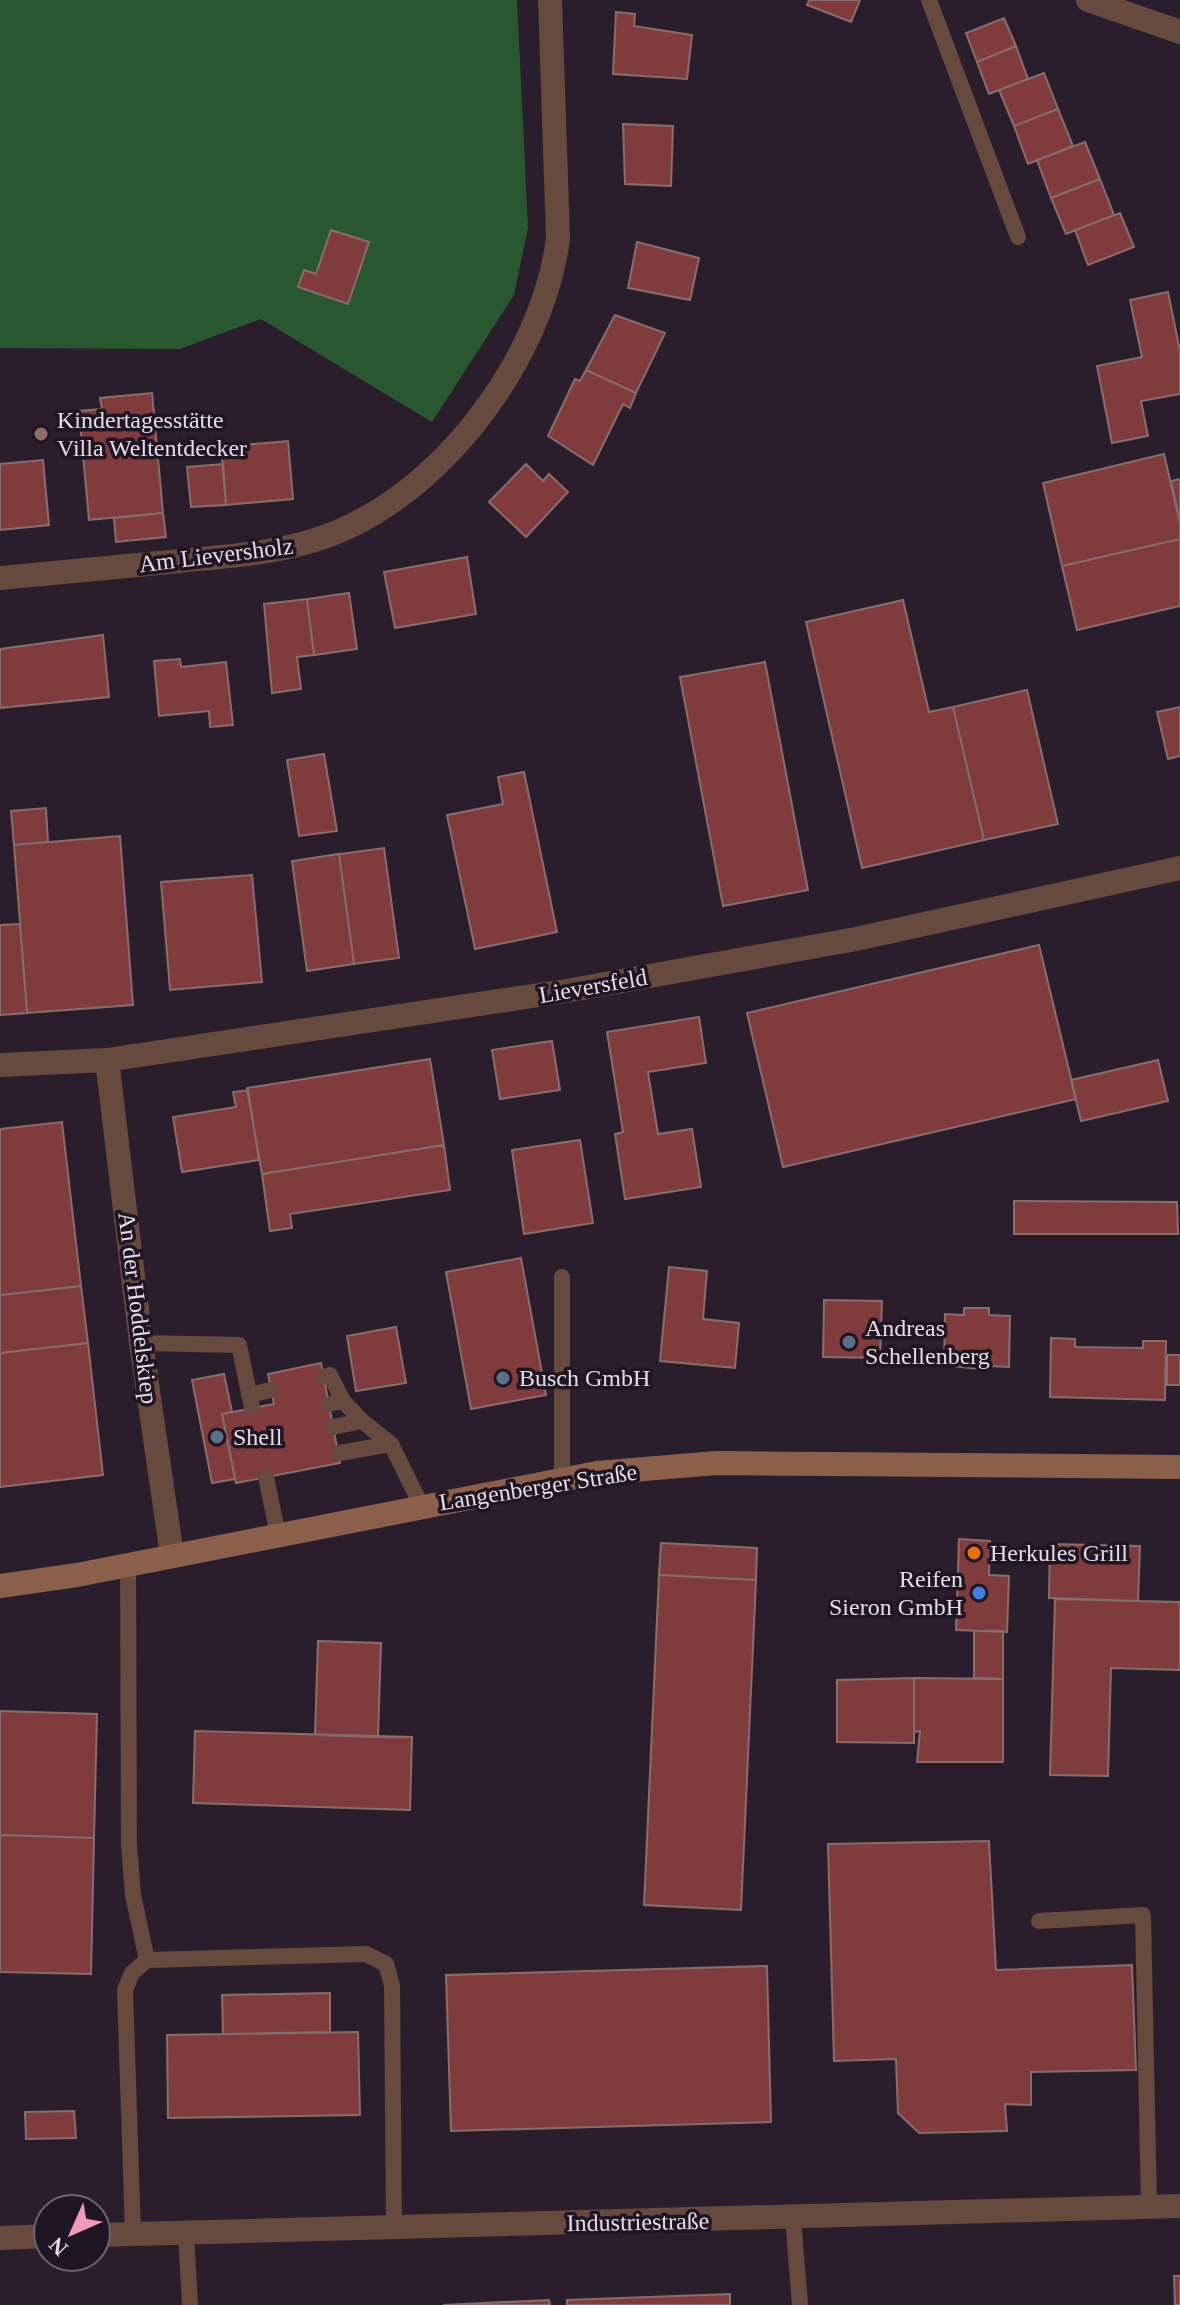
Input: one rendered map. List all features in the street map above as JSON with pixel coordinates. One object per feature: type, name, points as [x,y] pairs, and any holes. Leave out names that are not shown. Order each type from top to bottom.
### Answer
[{"type":"main road","name":"Langenberger Straße","points":[[0,1586],[597,1473],[716,1463],[1180,1467]]},
{"type":"street","name":"Am Lieversholz","points":[[0,578],[263,553],[311,542],[357,524],[402,493],[473,427],[523,354],[554,275],[558,238],[550,0]]},
{"type":"street","points":[[1088,0],[1180,32]]},
{"type":"street","name":"Lieversfeld","points":[[0,1065],[107,1060],[566,991],[856,939],[1180,868]]},
{"type":"street","name":"An der Hoddelskiep","points":[[107,1060],[141,1343],[172,1555]]},
{"type":"street","name":"Industriestraße","points":[[112,2235],[1180,2206]]},
{"type":"street","points":[[0,2238],[32,2237]]},
{"type":"lane","points":[[929,0],[1018,237]]},
{"type":"lane","points":[[562,1277],[562,1480]]},
{"type":"lane","points":[[141,1343],[239,1345],[251,1402],[271,1390]]},
{"type":"lane","points":[[324,1377],[330,1375],[336,1403],[391,1444],[422,1507]]},
{"type":"lane","points":[[333,1427],[362,1421]]},
{"type":"lane","points":[[339,1453],[391,1444]]},
{"type":"lane","points":[[266,1477],[278,1535]]},
{"type":"lane","points":[[128,1564],[129,1845],[133,1895],[147,1960]]},
{"type":"lane","points":[[1039,1921],[1143,1915],[1149,2207]]},
{"type":"lane","points":[[133,2234],[125,1990],[132,1973],[147,1960],[366,1954],[386,1964],[392,1985],[394,2228]]},
{"type":"lane","points":[[793,2218],[800,2305]]},
{"type":"lane","points":[[186,2233],[190,2305]]},
{"type":"green space","points":[[0,0],[517,0],[528,228],[514,295],[432,422],[261,319],[180,349],[0,348]]},
{"type":"building","points":[[809,0],[860,0],[851,22],[807,5]]},
{"type":"building","points":[[616,12],[635,14],[634,26],[692,35],[687,79],[613,74]]},
{"type":"building","points":[[1004,18],[1016,46],[977,62],[966,33]]},
{"type":"building","points":[[1016,46],[1028,79],[989,94],[977,62]]},
{"type":"building","points":[[1044,73],[1058,109],[1014,126],[999,90]]},
{"type":"building","points":[[1058,109],[1073,146],[1028,164],[1014,126]]},
{"type":"building","points":[[623,124],[673,126],[671,186],[625,184]]},
{"type":"building","points":[[1085,142],[1100,179],[1051,198],[1037,160]]},
{"type":"building","points":[[1100,179],[1114,215],[1066,234],[1051,198]]},
{"type":"building","points":[[1120,213],[1134,247],[1088,265],[1075,230]]},
{"type":"building","points":[[331,230],[369,242],[348,304],[298,287],[304,270],[316,274]]},
{"type":"building","points":[[637,242],[699,258],[690,300],[628,288]]},
{"type":"building","points":[[1168,292],[1180,351],[1180,394],[1141,401],[1148,436],[1112,443],[1097,366],[1142,357],[1130,300]]},
{"type":"building","points":[[615,315],[665,333],[636,393],[586,370]]},
{"type":"building","points":[[586,370],[636,393],[630,408],[623,404],[593,465],[548,436],[575,379],[580,381]]},
{"type":"building","points":[[152,393],[163,513],[89,520],[79,411],[102,409],[100,398]]},
{"type":"building","points":[[288,441],[293,499],[226,505],[221,447]]},
{"type":"building","points":[[1164,454],[1180,523],[1180,539],[1062,566],[1043,483]]},
{"type":"building","points":[[43,460],[49,525],[0,530],[0,464]]},
{"type":"building","points":[[223,464],[226,505],[191,507],[187,467]]},
{"type":"building","points":[[526,464],[543,481],[549,474],[568,492],[526,537],[489,502]]},
{"type":"building","points":[[1180,479],[1180,523],[1171,481]]},
{"type":"building","points":[[163,513],[166,537],[116,542],[114,518]]},
{"type":"building","points":[[1180,539],[1180,606],[1077,630],[1062,566]]},
{"type":"building","points":[[467,557],[476,614],[395,628],[384,572]]},
{"type":"building","points":[[349,593],[357,649],[314,655],[307,599]]},
{"type":"building","points":[[307,599],[314,655],[297,657],[301,689],[272,693],[264,604]]},
{"type":"building","points":[[903,600],[929,712],[953,707],[984,840],[862,868],[806,622]]},
{"type":"building","points":[[103,635],[109,697],[0,708],[0,649]]},
{"type":"building","points":[[180,659],[181,667],[226,662],[233,725],[210,727],[209,711],[159,716],[154,661]]},
{"type":"building","points":[[765,662],[808,890],[723,906],[680,677]]},
{"type":"building","points":[[1027,690],[1058,824],[984,840],[953,707]]},
{"type":"building","points":[[1180,707],[1180,756],[1168,759],[1157,712]]},
{"type":"building","points":[[324,754],[337,831],[299,836],[287,760]]},
{"type":"building","points":[[524,772],[557,932],[475,949],[447,815],[503,804],[498,777]]},
{"type":"building","points":[[46,808],[48,842],[14,845],[11,811]]},
{"type":"building","points":[[120,836],[133,1005],[27,1013],[14,845]]},
{"type":"building","points":[[384,848],[399,958],[354,964],[339,854]]},
{"type":"building","points":[[339,854],[354,964],[307,971],[292,861]]},
{"type":"building","points":[[252,875],[262,982],[170,990],[161,882]]},
{"type":"building","points":[[20,924],[27,1013],[0,1015],[0,925]]},
{"type":"building","points":[[1039,945],[1076,1099],[783,1167],[747,1013]]},
{"type":"building","points":[[699,1017],[706,1063],[648,1072],[658,1134],[692,1129],[701,1187],[625,1199],[615,1134],[623,1132],[607,1032]]},
{"type":"building","points":[[552,1041],[560,1090],[500,1099],[492,1050]]},
{"type":"building","points":[[430,1059],[444,1145],[262,1174],[247,1088]]},
{"type":"building","points":[[1158,1060],[1168,1101],[1081,1121],[1071,1080]]},
{"type":"building","points":[[248,1090],[259,1160],[182,1172],[173,1117],[236,1107],[233,1092]]},
{"type":"building","points":[[62,1122],[81,1286],[0,1295],[0,1129]]},
{"type":"building","points":[[580,1140],[593,1223],[524,1234],[512,1150]]},
{"type":"building","points":[[444,1145],[450,1190],[290,1214],[292,1228],[270,1231],[262,1174]]},
{"type":"building","points":[[1014,1201],[1177,1202],[1178,1234],[1014,1234]]},
{"type":"building","points":[[521,1258],[546,1395],[471,1409],[446,1272]]},
{"type":"building","points":[[669,1267],[707,1271],[703,1319],[739,1323],[735,1368],[660,1361]]},
{"type":"building","points":[[81,1286],[88,1343],[0,1353],[0,1295]]},
{"type":"building","points":[[824,1300],[882,1301],[880,1358],[823,1357]]},
{"type":"building","points":[[964,1308],[989,1308],[989,1315],[1010,1316],[1009,1367],[988,1366],[988,1370],[944,1365],[945,1314],[964,1315]]},
{"type":"building","points":[[396,1327],[406,1383],[356,1391],[347,1336]]},
{"type":"building","points":[[1051,1338],[1075,1339],[1075,1347],[1143,1348],[1143,1341],[1166,1341],[1165,1400],[1050,1397]]},
{"type":"building","points":[[88,1343],[103,1475],[0,1487],[0,1353]]},
{"type":"building","points":[[1167,1355],[1180,1355],[1180,1385],[1167,1385]]},
{"type":"building","points":[[321,1363],[340,1463],[236,1483],[222,1414],[274,1404],[268,1374]]},
{"type":"building","points":[[224,1374],[232,1412],[222,1414],[235,1479],[212,1483],[192,1380]]},
{"type":"building","points":[[959,1539],[990,1541],[989,1575],[1009,1576],[1007,1632],[956,1630]]},
{"type":"building","points":[[661,1543],[757,1548],[756,1580],[659,1575]]},
{"type":"building","points":[[1050,1544],[1140,1546],[1138,1601],[1049,1598]]},
{"type":"building","points":[[659,1575],[756,1580],[741,1910],[644,1905]]},
{"type":"building","points":[[1055,1599],[1180,1602],[1180,1670],[1111,1668],[1108,1776],[1050,1775]]},
{"type":"building","points":[[974,1631],[1003,1631],[1003,1679],[974,1678]]},
{"type":"building","points":[[318,1641],[381,1643],[378,1737],[315,1735]]},
{"type":"building","points":[[914,1678],[914,1743],[837,1742],[837,1680]]},
{"type":"building","points":[[914,1678],[1003,1679],[1003,1762],[917,1762],[920,1731],[914,1732]]},
{"type":"building","points":[[0,1711],[97,1714],[94,1838],[0,1835]]},
{"type":"building","points":[[195,1731],[412,1737],[410,1810],[193,1803]]},
{"type":"building","points":[[0,1835],[94,1838],[91,1974],[0,1972]]},
{"type":"building","points":[[989,1841],[996,1970],[1132,1965],[1136,2070],[1031,2072],[1031,2105],[1005,2104],[1007,2131],[919,2133],[898,2113],[896,2059],[834,2061],[828,1844]]},
{"type":"building","points":[[767,1966],[771,2122],[451,2131],[446,1975]]},
{"type":"building","points":[[330,1993],[330,2032],[223,2034],[222,1995]]},
{"type":"building","points":[[358,2032],[360,2115],[168,2118],[167,2035]]},
{"type":"building","points":[[74,2111],[76,2138],[26,2139],[25,2112]]},
{"type":"building","points":[[1174,2276],[1180,2276],[1180,2305],[1175,2305]]},
{"type":"building","points":[[730,2294],[730,2305],[567,2305],[567,2300]]},
{"type":"building","points":[[549,2300],[550,2305],[443,2305]]},
{"type":"place","name":"Kindertagesstätte Villa Weltentdecker","points":[[41,434]]},
{"type":"place","name":"Andreas Schellenberg","points":[[849,1342]]},
{"type":"place","name":"Busch GmbH","points":[[503,1378]]},
{"type":"place","name":"Shell","points":[[217,1437]]},
{"type":"place","name":"Herkules Grill","points":[[974,1553]]},
{"type":"place","name":"Reifen Sieron GmbH","points":[[979,1593]]}]
